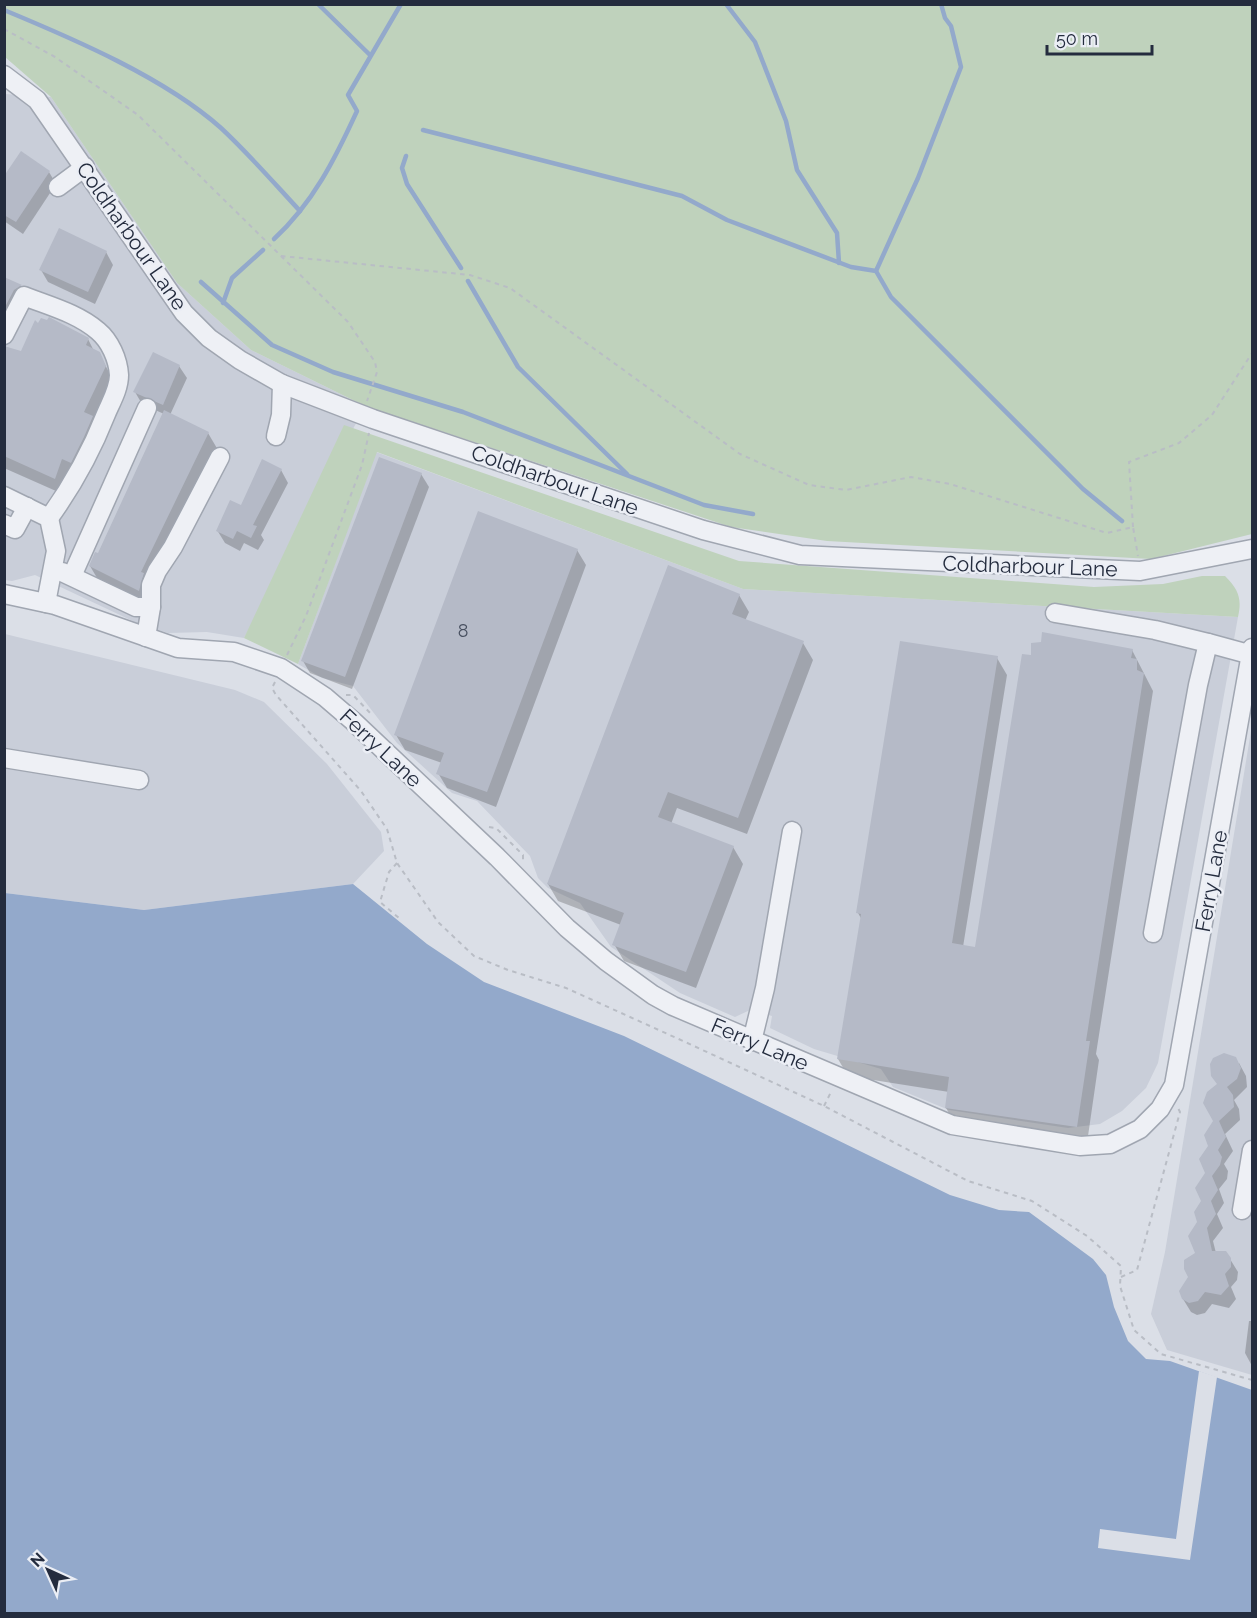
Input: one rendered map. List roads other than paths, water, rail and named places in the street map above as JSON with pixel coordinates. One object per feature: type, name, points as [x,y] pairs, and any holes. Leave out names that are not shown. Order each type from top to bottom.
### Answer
[{"type":"street","name":"Coldharbour Lane","points":[[4,75],[37,100],[85,167],[131,241],[184,312],[209,338],[240,360],[282,384],[370,411],[703,530],[800,555],[1140,571],[1252,549]]},
{"type":"street","points":[[58,187],[85,167]]},
{"type":"street","points":[[4,335],[24,296],[75,316],[99,331],[110,343],[119,375],[116,391],[99,433],[69,491],[49,518],[63,573],[136,607],[151,607]]},
{"type":"street","points":[[276,436],[281,415],[282,384]]},
{"type":"street","points":[[46,603],[147,408]]},
{"type":"street","points":[[146,637],[152,585],[157,571],[173,547],[220,457]]},
{"type":"street","points":[[4,496],[49,518]]},
{"type":"street","points":[[4,524],[15,529],[27,507]]},
{"type":"street","name":"Ferry Lane","points":[[4,594],[46,603],[178,648],[234,652],[281,668],[353,720],[497,856],[567,928],[624,976],[673,1006],[952,1125],[1080,1146],[1110,1144],[1140,1129],[1167,1099],[1174,1084],[1252,651]]},
{"type":"street","points":[[1055,613],[1155,630],[1252,651]]},
{"type":"street","points":[[1153,933],[1198,685],[1208,643]]},
{"type":"street","points":[[4,758],[139,780]]},
{"type":"street","points":[[752,1041],[765,988],[792,831]]},
{"type":"street","points":[[1242,1210],[1252,1150]]},
{"type":"water","points":[[353,884],[427,944],[484,982],[624,1036],[950,1195],[999,1210],[1029,1212],[1093,1259],[1106,1275],[1114,1307],[1128,1341],[1146,1359],[1170,1361],[1252,1390],[1252,1613],[5,1614],[5,893],[144,910]]},
{"type":"waterway","points":[[318,4],[370,55]]},
{"type":"waterway","points":[[274,239],[300,211],[322,180],[357,111],[348,95],[401,4]]},
{"type":"waterway","points":[[726,4],[755,42],[786,121],[797,170],[837,233],[839,263]]},
{"type":"waterway","points":[[941,4],[945,18],[951,26],[961,67],[918,178],[876,271],[891,297],[1083,489],[1122,521]]},
{"type":"waterway","points":[[4,10],[118,61],[173,93],[221,128],[300,211]]},
{"type":"waterway","points":[[423,130],[682,196],[727,220],[851,267],[876,271]]},
{"type":"waterway","points":[[406,156],[402,168],[407,184],[461,268]]},
{"type":"waterway","points":[[223,303],[232,278],[263,250]]},
{"type":"waterway","points":[[468,281],[518,367],[627,474]]},
{"type":"waterway","points":[[201,282],[272,345],[333,372],[463,412],[704,505],[753,514]]}]
